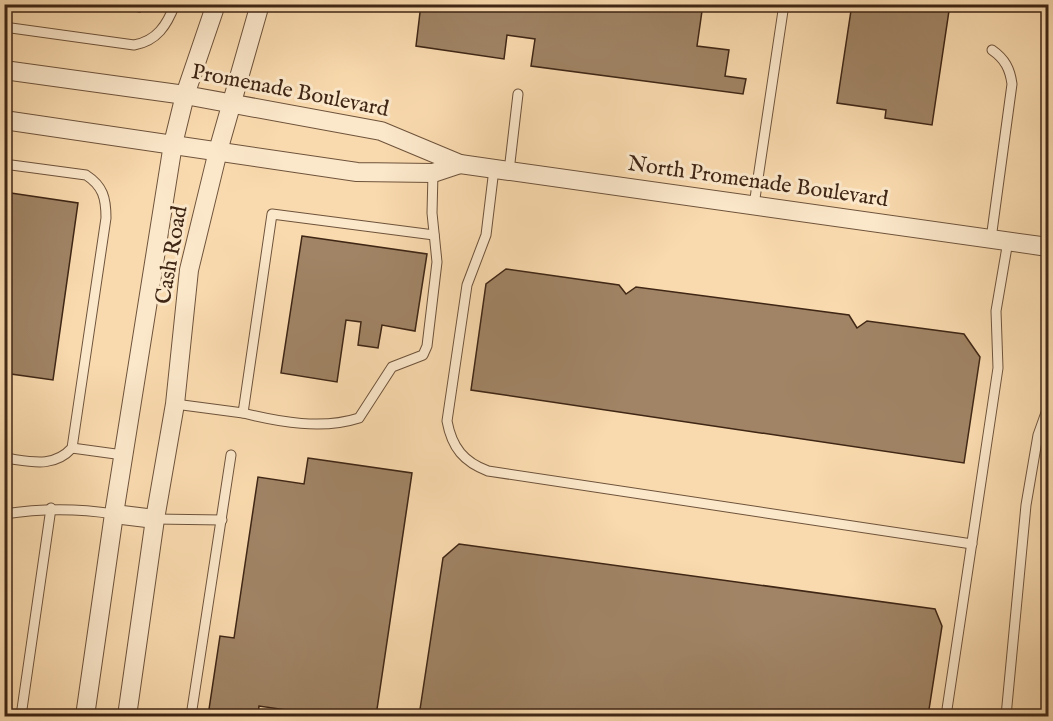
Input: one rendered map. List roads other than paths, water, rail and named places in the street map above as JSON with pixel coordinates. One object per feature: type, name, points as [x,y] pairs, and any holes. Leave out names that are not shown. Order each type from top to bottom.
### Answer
[{"type":"street","name":"Cash Road","points":[[85,717],[123,455],[173,144],[185,95],[216,4]]},
{"type":"street","name":"Cash Road","points":[[127,717],[155,519],[175,404],[189,270],[218,151],[261,4]]},
{"type":"street","name":"Promenade Boulevard","points":[[4,70],[185,95],[381,131],[460,164]]},
{"type":"street","points":[[4,120],[357,172],[432,173],[460,164]]},
{"type":"street","name":"North Promenade Boulevard","points":[[460,164],[1048,247]]},
{"type":"street","points":[[114,514],[155,519]]},
{"type":"lane","points":[[4,27],[134,45],[153,38],[163,29],[175,4]]},
{"type":"lane","points":[[754,205],[784,4]]},
{"type":"lane","points":[[946,717],[998,368],[996,311],[1012,84],[1010,71],[1001,56],[992,50]]},
{"type":"lane","points":[[518,94],[486,236],[467,285],[447,421],[450,436],[470,465],[488,471],[972,544]]},
{"type":"lane","points":[[4,164],[86,175],[103,191],[106,203],[106,218],[72,448]]},
{"type":"lane","points":[[175,404],[243,413],[274,421],[338,424],[359,418],[392,367],[423,355],[427,346],[437,262],[432,173]]},
{"type":"lane","points":[[243,413],[272,214],[434,235]]},
{"type":"lane","points":[[1006,717],[1026,505],[1038,435],[1048,407]]},
{"type":"lane","points":[[4,458],[44,463],[56,460],[72,448],[123,455]]},
{"type":"lane","points":[[191,717],[231,455]]},
{"type":"lane","points":[[4,514],[51,508],[77,508],[114,514]]},
{"type":"lane","points":[[21,717],[51,508]]},
{"type":"lane","points":[[155,519],[222,520]]}]
